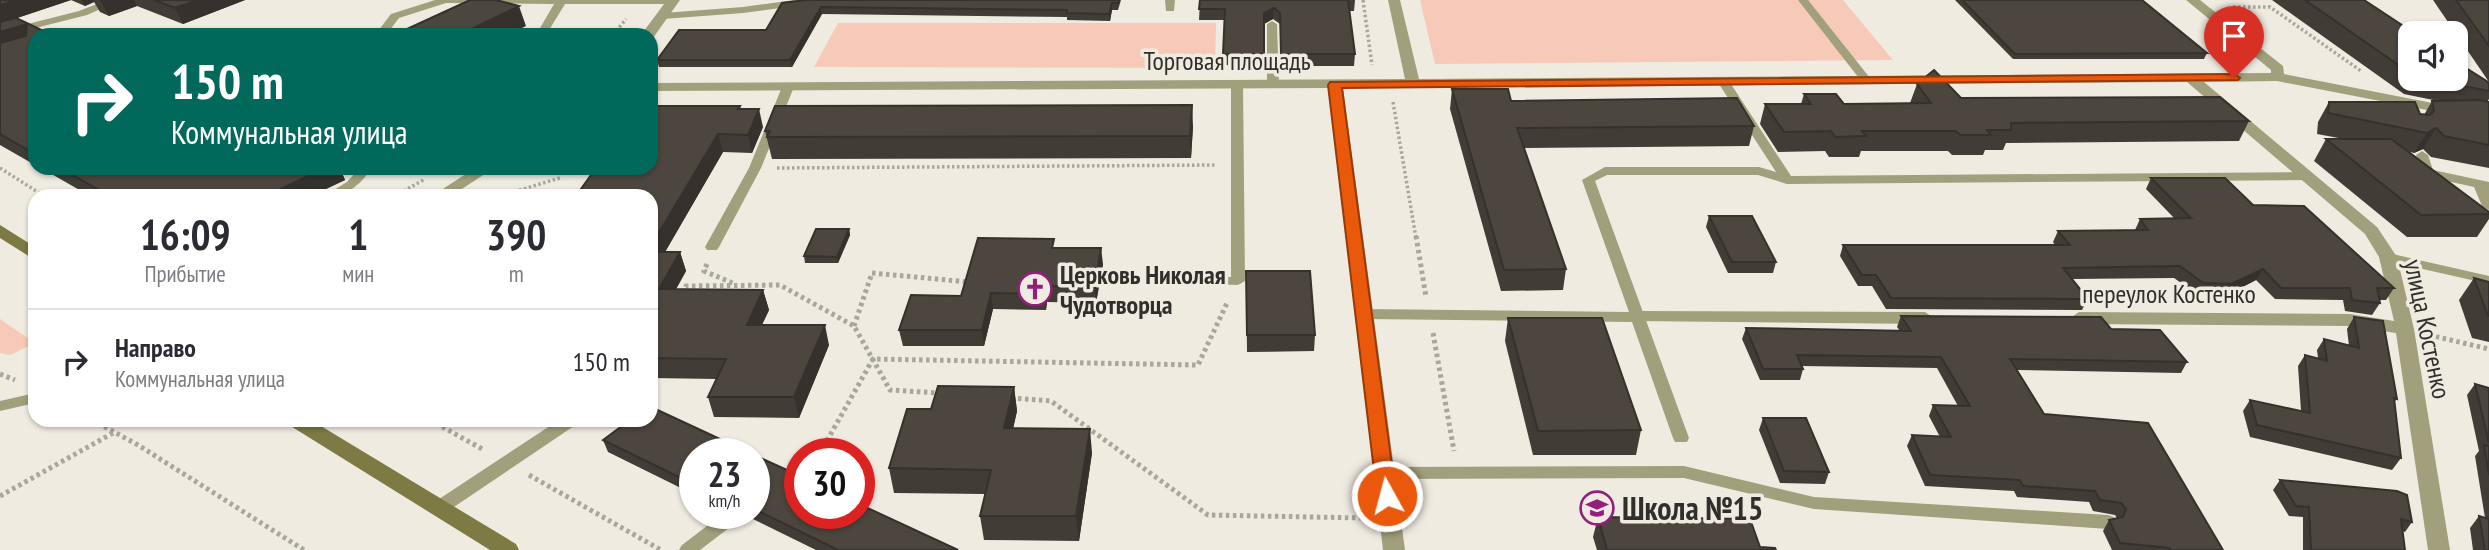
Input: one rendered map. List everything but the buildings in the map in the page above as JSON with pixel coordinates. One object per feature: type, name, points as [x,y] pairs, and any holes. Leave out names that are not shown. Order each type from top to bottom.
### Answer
[{"type":"main road","points":[[0,230],[28,250]]},
{"type":"main road","points":[[307,427],[508,550]]},
{"type":"street","points":[[1394,0],[1413,83]]},
{"type":"street","points":[[2192,0],[2278,69],[2277,77]]},
{"type":"street","points":[[654,28],[674,1]]},
{"type":"street","points":[[1335,85],[2277,77],[2407,108],[2489,118]]},
{"type":"street","name":"улица Костенко","points":[[2191,78],[2371,231],[2388,257],[2405,329],[2440,550]]},
{"type":"street","name":"Торговая площадь","points":[[658,87],[1335,85],[1394,550]]},
{"type":"street","points":[[452,189],[474,175]]},
{"type":"street","points":[[1637,317],[1945,318]]},
{"type":"street","name":"переулок Костенко","points":[[2056,318],[2350,320],[2405,329]]},
{"type":"lane","points":[[0,34],[83,13],[116,0]]},
{"type":"lane","points":[[406,0],[424,7]]},
{"type":"lane","points":[[386,28],[395,16],[442,0],[674,1]]},
{"type":"lane","points":[[663,16],[743,10],[817,0]]},
{"type":"lane","points":[[1803,0],[1866,80]]},
{"type":"lane","points":[[545,28],[561,1]]},
{"type":"lane","points":[[1272,24],[1273,85]]},
{"type":"lane","points":[[1723,81],[1787,180]]},
{"type":"lane","points":[[1150,279],[1238,281],[1237,85]]},
{"type":"lane","points":[[712,247],[755,168],[788,87]]},
{"type":"lane","points":[[2422,155],[2428,173],[2484,185],[2489,206]]},
{"type":"lane","points":[[1681,438],[1588,180],[1605,172],[1759,171],[1787,180],[2307,176]]},
{"type":"lane","points":[[344,189],[352,185],[360,175]]},
{"type":"lane","points":[[2388,257],[2489,280]]},
{"type":"lane","points":[[1364,314],[1637,317]]},
{"type":"lane","points":[[0,406],[28,400]]},
{"type":"lane","points":[[439,508],[561,427]]},
{"type":"lane","points":[[1384,473],[1684,472],[1814,503],[2108,522]]},
{"type":"lane","points":[[688,550],[715,529]]},
{"type":"path","points":[[2225,6],[2270,7],[2361,71]]},
{"type":"path","points":[[1404,100],[1393,101],[1458,473]]},
{"type":"path","points":[[755,168],[1237,165]]},
{"type":"path","points":[[0,168],[33,189]]},
{"type":"path","points":[[407,189],[431,175]]},
{"type":"path","points":[[524,189],[561,178]]},
{"type":"path","points":[[712,247],[704,271],[736,285]]},
{"type":"path","points":[[854,326],[872,273],[973,282]]},
{"type":"path","points":[[873,359],[1198,365],[1238,281]]},
{"type":"path","points":[[680,295],[686,286],[780,285],[854,326],[890,390],[944,394]]},
{"type":"path","points":[[2405,329],[2489,349]]},
{"type":"path","points":[[828,438],[873,359]]},
{"type":"path","points":[[998,398],[1052,401],[1208,514],[1390,519]]},
{"type":"path","points":[[103,427],[138,444],[304,550]]},
{"type":"path","points":[[443,427],[662,550]]},
{"type":"path","points":[[0,496],[113,433]]},
{"type":"shaded area","points":[[1420,0],[1843,0],[1893,60],[1435,64]]},
{"type":"shaded area","points":[[838,23],[1216,23],[1215,68],[814,67]]},
{"type":"shaded area","points":[[0,319],[28,338],[28,346],[10,355],[0,353]]},
{"type":"place","name":"Церковь Николая Чудотворца","points":[[1035,289]]},
{"type":"place","name":"Школа №15","points":[[1597,508]]},
{"type":"route","points":[[1387,496],[1335,85],[2234,78]]}]
